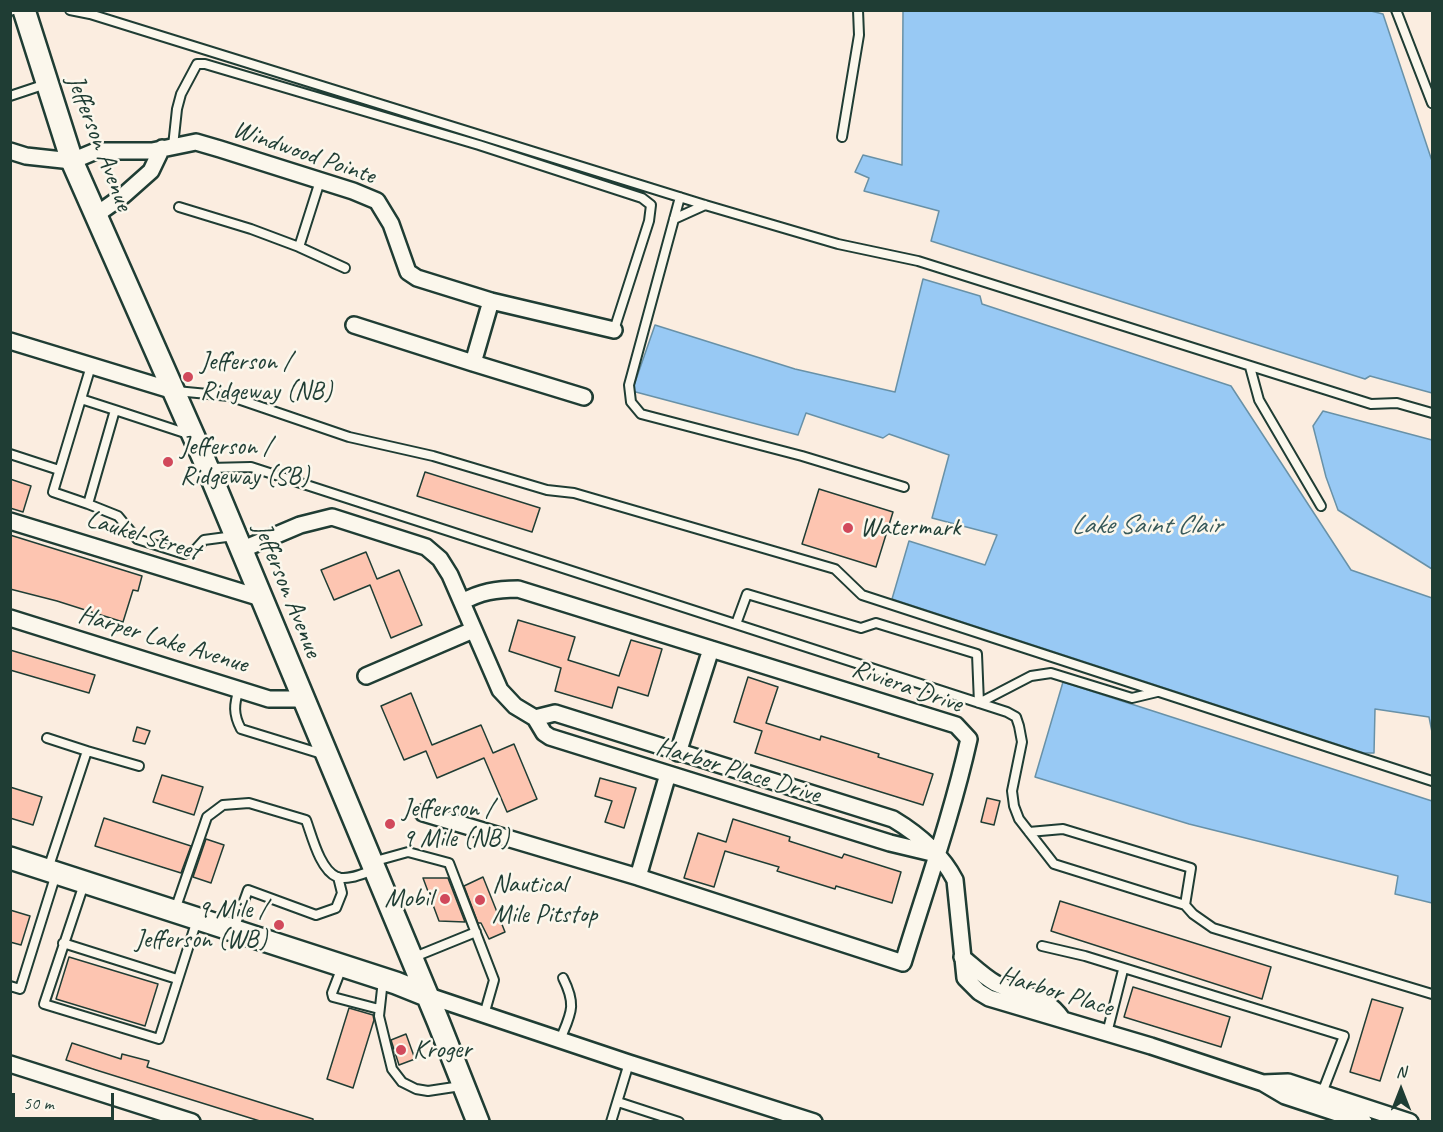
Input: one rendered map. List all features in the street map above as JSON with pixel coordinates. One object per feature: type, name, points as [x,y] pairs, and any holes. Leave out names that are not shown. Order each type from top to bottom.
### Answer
[{"type":"main road","name":"Jefferson Avenue","points":[[24,10],[72,161],[207,468],[478,1122]]},
{"type":"main road","points":[[10,858],[384,979],[426,995]]},
{"type":"street","name":"Windwood Pointe","points":[[72,161],[96,151],[152,151],[196,142],[353,191],[377,201],[391,224],[408,272],[417,278],[490,301],[614,330]]},
{"type":"street","points":[[96,215],[124,195],[151,171],[167,147]]},
{"type":"street","points":[[10,151],[26,156],[72,161]]},
{"type":"street","points":[[473,363],[490,301]]},
{"type":"street","points":[[354,326],[584,397]]},
{"type":"street","points":[[10,341],[174,391]]},
{"type":"street","points":[[238,543],[332,517],[426,547],[440,559],[450,575],[500,690],[515,706],[535,718],[555,713],[893,819],[925,840],[936,854]]},
{"type":"street","name":"Laukel Street","points":[[10,521],[261,598]]},
{"type":"street","name":"Riviera Drive","points":[[423,813],[638,877],[903,963],[950,815],[969,739],[956,725],[518,589],[478,593],[462,602]]},
{"type":"street","name":"Harper Lake Avenue","points":[[10,618],[269,699],[302,699]]},
{"type":"street","points":[[366,676],[473,630]]},
{"type":"street","points":[[678,753],[711,649]]},
{"type":"street","name":"Harbor Place Drive","points":[[535,718],[544,733],[550,737],[890,843],[936,854]]},
{"type":"street","points":[[638,877],[668,774]]},
{"type":"street","name":"Harbor Place","points":[[936,854],[956,880],[962,957],[966,978],[979,992],[989,998],[1263,1083],[1285,1096],[1357,1114],[1410,1122]]},
{"type":"street","points":[[962,957],[993,982],[1044,1000],[1063,1020]]},
{"type":"street","points":[[979,992],[989,1005],[1012,1013],[1042,1021],[1063,1020]]},
{"type":"street","points":[[1023,1010],[1027,994]]},
{"type":"street","points":[[426,995],[629,1064],[814,1122]]},
{"type":"street","points":[[10,1064],[192,1122]]},
{"type":"street","name":"Harbor Place","points":[[1263,1083],[1288,1082],[1322,1094],[1357,1114]]},
{"type":"lane","points":[[70,10],[705,205],[838,244],[918,261],[1371,404],[1396,403],[1432,412]]},
{"type":"lane","points":[[842,137],[859,35],[858,10]]},
{"type":"lane","points":[[1396,10],[1432,102]]},
{"type":"lane","points":[[167,147],[181,94],[197,64],[205,64],[478,145],[642,198],[651,205],[649,222],[614,330]]},
{"type":"lane","points":[[10,96],[47,84]]},
{"type":"lane","points":[[298,247],[320,181]]},
{"type":"lane","points":[[680,197],[629,385],[631,402],[641,414],[802,456],[904,487]]},
{"type":"lane","points":[[674,219],[705,205]]},
{"type":"lane","points":[[179,207],[251,229],[345,268]]},
{"type":"lane","points":[[91,366],[53,492],[118,516],[137,539],[184,554],[195,550],[204,540],[238,543]]},
{"type":"lane","points":[[1250,367],[1259,400],[1321,506]]},
{"type":"lane","points":[[174,391],[229,396],[350,437],[433,456],[547,490],[574,493],[835,569],[862,595],[1432,782]]},
{"type":"lane","points":[[81,399],[193,435]]},
{"type":"lane","points":[[88,504],[115,410]]},
{"type":"lane","points":[[10,454],[60,470]]},
{"type":"lane","points":[[207,468],[251,467],[1006,712],[1016,717],[1022,742],[1012,791],[1014,806],[1019,819],[1054,864],[1185,904],[1193,914],[1213,927],[1432,994]]},
{"type":"lane","points":[[736,624],[747,594],[861,628],[876,623],[977,654],[979,703]]},
{"type":"lane","points":[[979,703],[1031,676],[1051,673],[1132,698],[1158,692]]},
{"type":"lane","points":[[239,689],[234,705],[236,719],[241,729],[326,755]]},
{"type":"lane","points":[[47,738],[139,766]]},
{"type":"lane","points":[[10,986],[20,989],[87,751]]},
{"type":"lane","points":[[174,912],[207,818],[223,805],[249,804],[306,819],[325,868],[338,878],[342,893],[336,908],[316,915],[248,890],[233,931]]},
{"type":"lane","points":[[1029,832],[1063,829],[1191,868],[1185,904]]},
{"type":"lane","points":[[338,878],[352,877],[372,866],[408,852],[449,863],[494,980],[484,1015]]},
{"type":"lane","points":[[84,883],[44,1004],[159,1039],[197,919]]},
{"type":"lane","points":[[410,958],[476,932]]},
{"type":"lane","points":[[63,943],[177,979]]},
{"type":"lane","name":"Harbor Place","points":[[1042,946],[1084,956],[1123,970],[1344,1035],[1322,1094]]},
{"type":"lane","points":[[342,966],[333,987],[333,997],[379,1009]]},
{"type":"lane","points":[[1107,1033],[1123,970]]},
{"type":"lane","points":[[560,1040],[573,1003],[563,978]]},
{"type":"lane","points":[[384,979],[379,1009],[381,1027],[392,1069],[402,1082],[416,1089],[428,1091],[462,1086]]},
{"type":"lane","points":[[611,1122],[629,1064]]},
{"type":"lane","points":[[618,1102],[679,1122]]},
{"type":"water","points":[[903,11],[1371,11],[1383,14],[1432,161],[1432,393],[1370,376],[1365,379],[931,241],[939,211],[864,191],[869,178],[855,172],[863,155],[902,165]]},
{"type":"water","name":"Lake Saint Clair","points":[[923,279],[980,296],[982,304],[1231,386],[1351,570],[1432,598],[1432,732],[1429,717],[1375,709],[1374,753],[1364,753],[892,599],[909,541],[985,565],[997,535],[932,518],[949,455],[889,434],[883,438],[806,413],[798,435],[632,391],[655,325],[795,369],[895,392]]},
{"type":"water","points":[[1323,411],[1432,440],[1432,569],[1338,510],[1326,477],[1313,426]]},
{"type":"water","points":[[1063,682],[1432,801],[1432,903],[1395,894],[1398,876],[1189,824],[1035,777]]},
{"type":"building","points":[[425,472],[540,508],[532,532],[417,496]]},
{"type":"building","points":[[10,479],[31,486],[23,512],[10,508]]},
{"type":"building","name":"Watermark","points":[[819,489],[893,512],[876,567],[802,544]]},
{"type":"building","points":[[10,535],[142,576],[138,591],[133,590],[123,622],[10,589]]},
{"type":"building","points":[[366,552],[377,579],[399,570],[422,625],[391,638],[370,585],[334,600],[321,570]]},
{"type":"building","points":[[518,620],[575,637],[568,660],[619,676],[631,640],[662,649],[648,696],[618,687],[612,708],[555,691],[561,668],[509,651]]},
{"type":"building","points":[[10,650],[95,675],[89,693],[10,670]]},
{"type":"building","points":[[748,677],[778,687],[766,723],[820,740],[821,736],[933,774],[923,805],[755,753],[762,731],[734,722]]},
{"type":"building","points":[[411,693],[432,745],[481,725],[493,753],[514,744],[537,799],[507,812],[484,758],[437,778],[426,751],[404,760],[381,706]]},
{"type":"building","points":[[137,727],[150,731],[145,744],[133,741]]},
{"type":"building","points":[[162,775],[203,787],[194,815],[153,802]]},
{"type":"building","points":[[600,778],[636,788],[624,828],[605,822],[612,801],[595,796]]},
{"type":"building","points":[[10,787],[42,797],[33,825],[10,818]]},
{"type":"building","points":[[987,798],[1000,801],[994,825],[981,822]]},
{"type":"building","points":[[104,818],[191,846],[181,873],[95,846]]},
{"type":"building","points":[[733,819],[790,837],[789,841],[842,858],[844,854],[901,872],[892,903],[777,871],[779,867],[725,851],[714,887],[684,878],[698,833],[726,842]]},
{"type":"building","points":[[206,839],[224,845],[211,883],[193,877]]},
{"type":"building","points":[[483,877],[505,932],[489,939],[481,923],[478,923],[464,886]]},
{"type":"building","points":[[423,878],[448,878],[465,922],[439,921]]},
{"type":"building","points":[[1060,901],[1271,967],[1262,999],[1051,931]]},
{"type":"building","points":[[10,910],[30,916],[21,945],[10,942]]},
{"type":"building","points":[[69,957],[158,984],[145,1026],[56,999]]},
{"type":"building","points":[[1133,987],[1230,1017],[1221,1047],[1124,1017]]},
{"type":"building","points":[[1372,999],[1403,1008],[1380,1081],[1350,1072]]},
{"type":"building","points":[[349,1008],[373,1015],[374,1020],[353,1088],[327,1079]]},
{"type":"building","points":[[406,1034],[415,1059],[399,1065],[391,1040]]},
{"type":"building","points":[[72,1043],[121,1059],[122,1054],[149,1061],[147,1067],[313,1119],[313,1122],[263,1122],[96,1070],[66,1060]]},
{"type":"place","name":"Jefferson / Ridgeway (NB)","points":[[188,377]]},
{"type":"place","name":"Jefferson / Ridgeway (SB)","points":[[168,462]]},
{"type":"place","name":"Watermark","points":[[848,528]]},
{"type":"place","name":"Jefferson / 9 Mile (NB)","points":[[390,824]]},
{"type":"place","name":"Mobil","points":[[445,899]]},
{"type":"place","name":"Nautical Mile Pitstop","points":[[480,900]]},
{"type":"place","name":"9 Mile / Jefferson (WB)","points":[[279,925]]},
{"type":"place","name":"Kroger","points":[[401,1050]]}]
